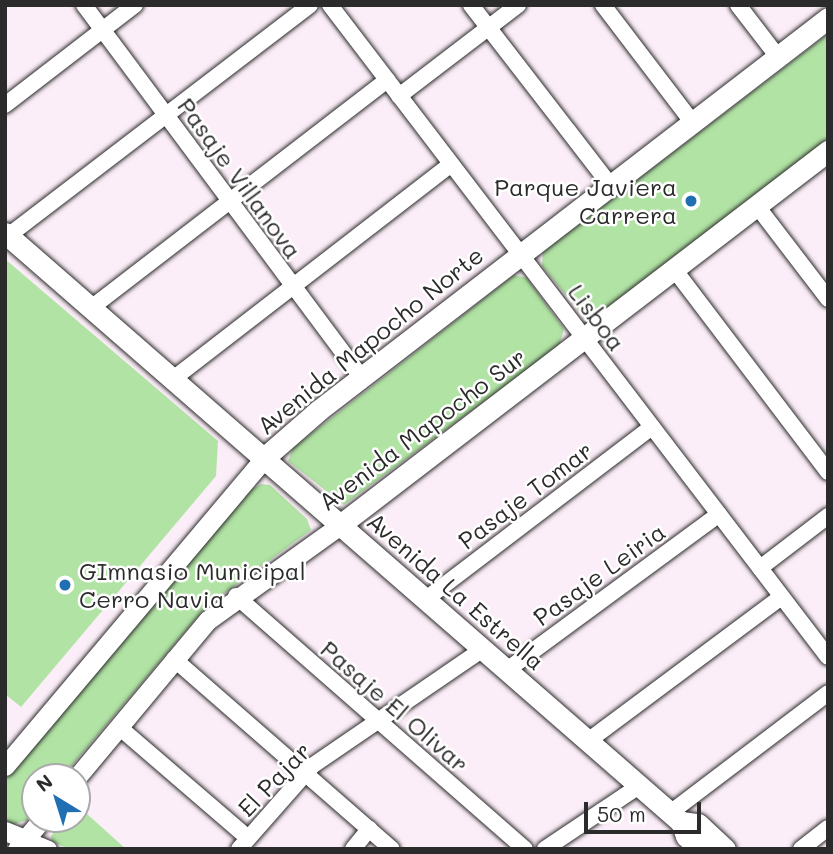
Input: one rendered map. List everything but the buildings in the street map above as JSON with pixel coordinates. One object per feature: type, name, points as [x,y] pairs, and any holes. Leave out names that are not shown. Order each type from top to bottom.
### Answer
[{"type":"main road","name":"Avenida Mapocho Norte","points":[[264,458],[361,377],[828,18]]},
{"type":"main road","name":"Avenida Mapocho Sur","points":[[340,525],[828,151]]},
{"type":"main road","name":"Avenida La Estrella","points":[[7,235],[676,818],[686,836],[700,849]]},
{"type":"main road","name":"Avenida La Estrella","points":[[676,818],[698,824],[725,849]]},
{"type":"street","name":"Pasaje Villanova","points":[[83,5],[291,287],[361,377]]},
{"type":"street","points":[[5,105],[135,5]]},
{"type":"street","points":[[7,235],[310,5]]},
{"type":"street","name":"Lisboa","points":[[330,5],[828,657]]},
{"type":"street","points":[[471,5],[610,185]]},
{"type":"street","points":[[399,96],[518,5]]},
{"type":"street","points":[[603,5],[692,122]]},
{"type":"street","points":[[738,5],[778,57]]},
{"type":"street","points":[[91,308],[387,80]]},
{"type":"street","points":[[173,379],[451,164]]},
{"type":"street","points":[[757,206],[828,299]]},
{"type":"street","points":[[674,269],[828,472]]},
{"type":"street","name":"Pasaje Tomar","points":[[426,600],[652,427]]},
{"type":"street","name":"Avenida Mapocho Norte","points":[[5,766],[264,458]]},
{"type":"street","name":"Pasaje Leiria","points":[[507,670],[719,514]]},
{"type":"street","points":[[760,568],[828,516]]},
{"type":"street","name":"Avenida Mapocho Sur","points":[[89,763],[174,660],[236,596],[340,525]]},
{"type":"street","name":"Pasaje El Olivar","points":[[236,596],[376,722],[524,849]]},
{"type":"street","points":[[588,741],[781,597]]},
{"type":"street","name":"El Pajar","points":[[244,843],[305,773],[483,649]]},
{"type":"street","points":[[174,660],[392,849]]},
{"type":"street","points":[[676,818],[828,693]]},
{"type":"street","points":[[119,727],[244,843]]},
{"type":"street","points":[[545,849],[639,786]]},
{"type":"street","points":[[800,849],[828,828]]},
{"type":"street","points":[[353,849],[369,829]]},
{"type":"street","points":[[5,831],[21,844],[49,849]]},
{"type":"green space","points":[[828,34],[828,140],[600,316],[584,317],[542,266],[543,252]]},
{"type":"green space","name":"GImnasio Municipal Cerro Navia","points":[[5,259],[218,441],[216,476],[21,707],[5,694]]},
{"type":"green space","points":[[514,275],[527,278],[564,329],[559,346],[344,505],[288,461],[293,448]]},
{"type":"green space","points":[[261,484],[270,485],[307,519],[311,530],[206,607],[74,763],[21,763],[21,822],[12,825],[5,821],[5,780],[246,493]]},
{"type":"green space","points":[[91,818],[126,849],[69,849],[52,842],[53,833],[91,833]]},
{"type":"place","name":"Parque Javiera Carrera","points":[[691,201]]},
{"type":"place","name":"GImnasio Municipal Cerro Navia","points":[[65,585]]}]
